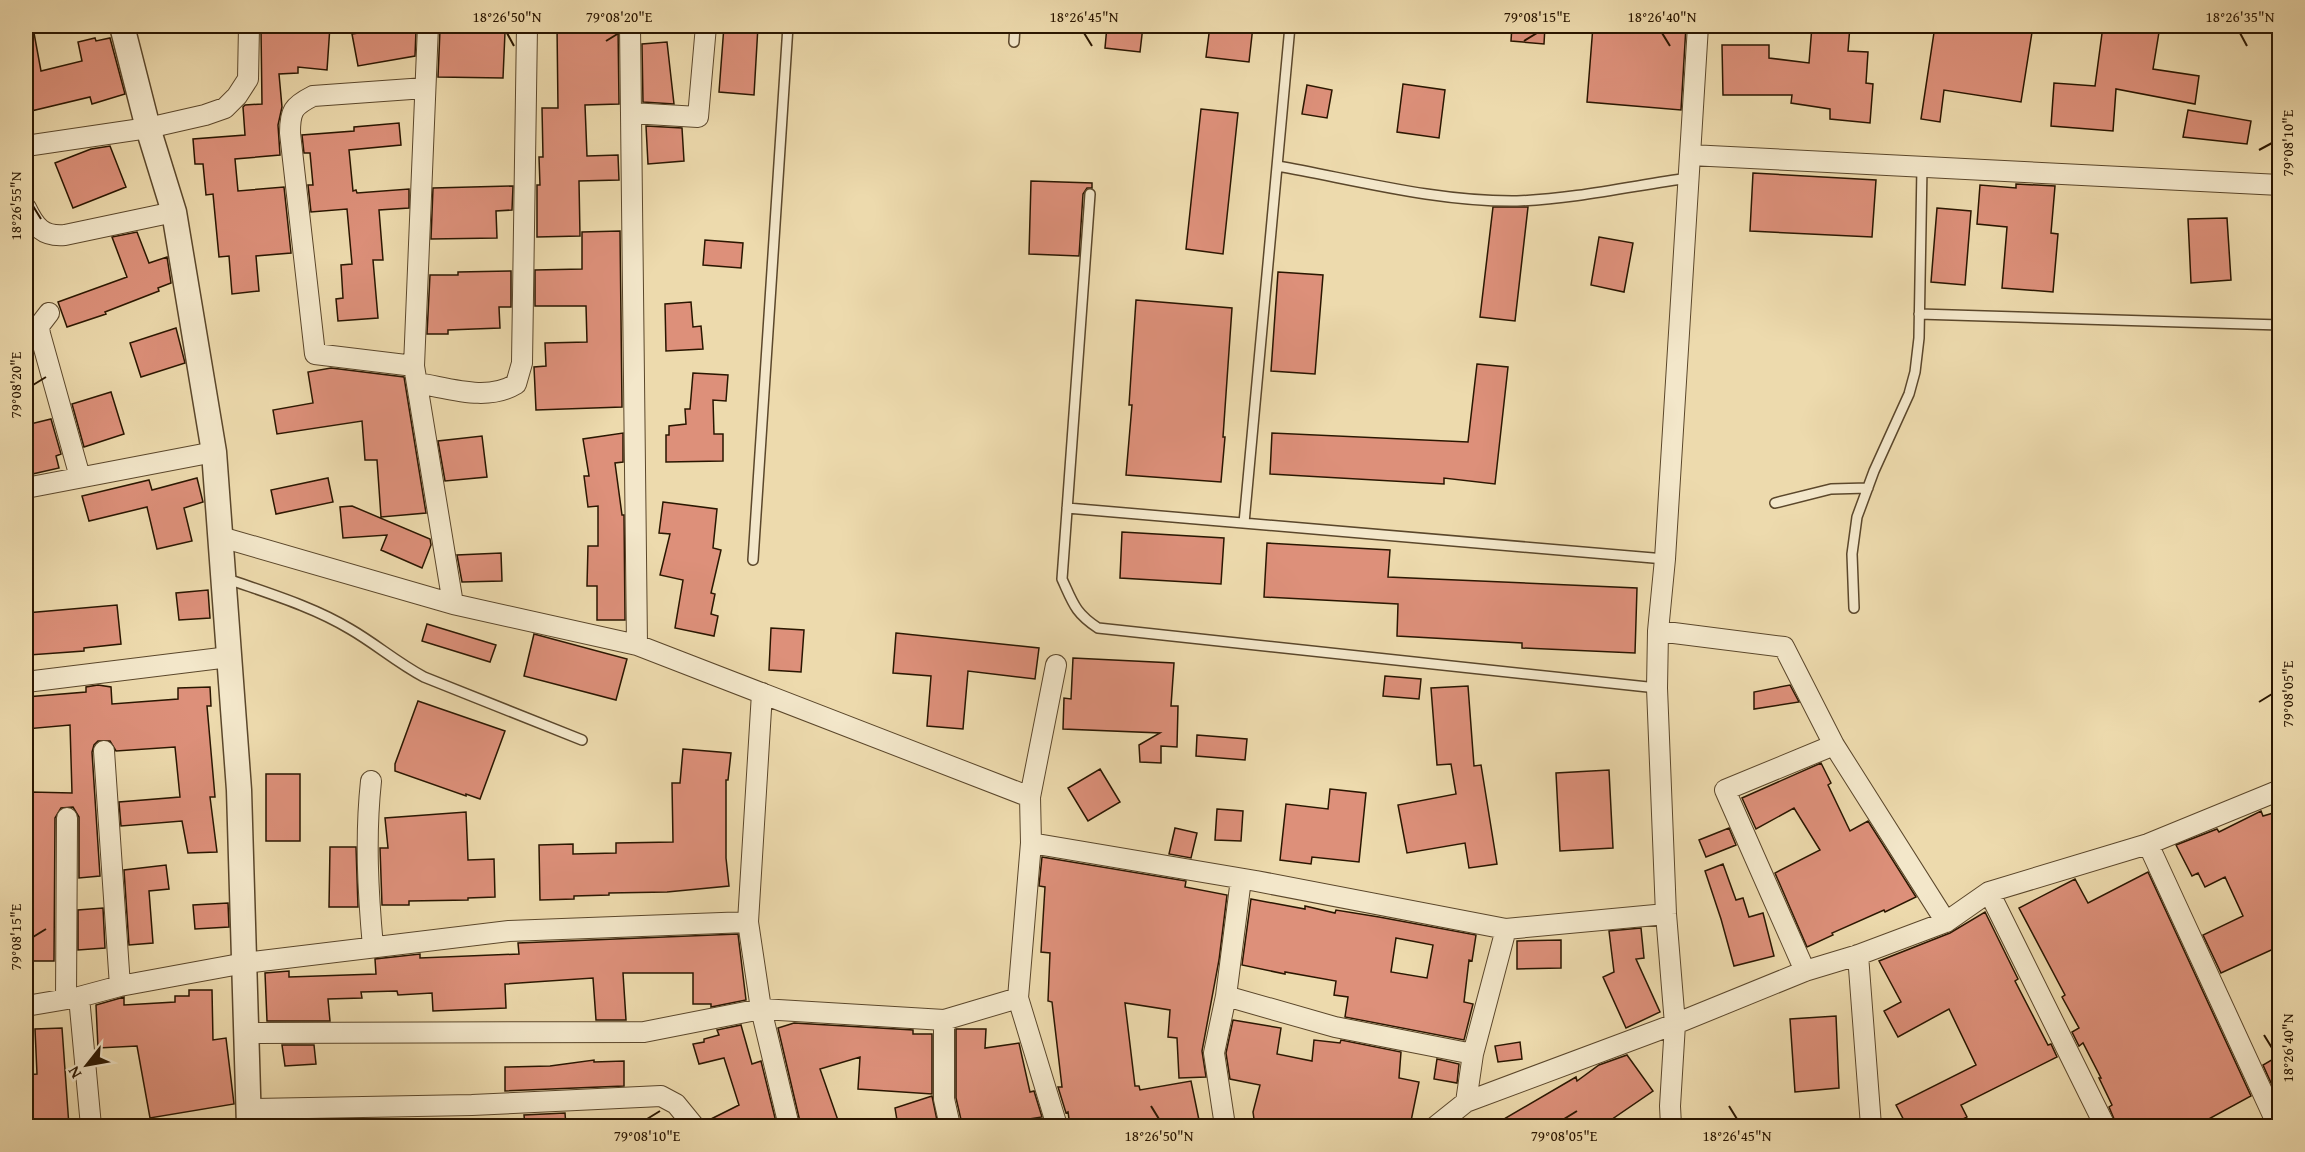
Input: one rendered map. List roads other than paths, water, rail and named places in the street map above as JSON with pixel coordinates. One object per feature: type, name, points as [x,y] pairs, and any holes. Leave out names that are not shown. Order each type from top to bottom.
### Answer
[{"type":"street","points":[[122,26],[148,128],[174,212],[214,452],[239,790],[248,1118],[661,1096],[676,1104],[694,1126]]},
{"type":"street","points":[[26,146],[148,128],[225,108],[248,80],[249,26]]},
{"type":"street","points":[[428,26],[416,375],[453,604]]},
{"type":"street","points":[[425,88],[313,96],[299,103],[290,115],[315,354],[416,375],[482,394],[506,391],[516,384],[522,363],[527,26]]},
{"type":"street","points":[[630,26],[637,645]]},
{"type":"street","points":[[631,113],[698,117],[706,26]]},
{"type":"street","points":[[1671,1126],[1675,1024],[1666,914],[1657,688],[1658,631],[1665,559],[1698,26]]},
{"type":"street","points":[[1690,155],[2280,185]]},
{"type":"street","points":[[26,208],[40,229],[51,236],[174,212]]},
{"type":"street","points":[[38,323],[80,477]]},
{"type":"street","points":[[26,488],[214,452]]},
{"type":"street","points":[[221,537],[453,604],[637,645],[1030,796]]},
{"type":"street","points":[[1658,631],[1784,647],[1834,745],[1946,922]]},
{"type":"street","points":[[26,682],[229,657]]},
{"type":"street","points":[[1056,665],[1030,796],[1030,843],[1018,998],[1057,1126]]},
{"type":"street","points":[[762,693],[748,922],[760,1009],[789,1126]]},
{"type":"street","points":[[1806,972],[1725,790],[1834,745]]},
{"type":"street","points":[[104,751],[120,986]]},
{"type":"street","points":[[371,781],[367,817],[367,877],[373,947]]},
{"type":"street","points":[[1436,1126],[1466,1102],[1806,972],[1946,922],[1989,892],[2148,844],[2280,790]]},
{"type":"street","points":[[67,818],[72,998],[91,1126]]},
{"type":"street","points":[[1030,843],[1241,879],[1506,929],[1666,914]]},
{"type":"street","points":[[2148,844],[2278,1126]]},
{"type":"street","points":[[1225,1126],[1214,1053],[1226,996],[1241,879]]},
{"type":"street","points":[[1989,892],[2105,1126]]},
{"type":"street","points":[[26,1006],[245,963],[509,931],[748,922]]},
{"type":"street","points":[[1466,1102],[1473,1054],[1506,929]]},
{"type":"street","points":[[1858,955],[1871,1126]]},
{"type":"street","points":[[1226,996],[1335,1027],[1473,1054]]},
{"type":"street","points":[[247,1033],[644,1032],[760,1009],[944,1020],[1018,998]]},
{"type":"street","points":[[944,1020],[944,1099],[950,1126]]},
{"type":"lane","points":[[753,560],[788,26]]},
{"type":"lane","points":[[1014,42],[1015,26]]},
{"type":"lane","points":[[1244,523],[1290,26]]},
{"type":"lane","points":[[1278,166],[1439,195],[1515,201],[1552,199],[1688,178]]},
{"type":"lane","points":[[1854,608],[1852,554],[1857,517],[1909,394],[1915,372],[1919,314],[1922,166]]},
{"type":"lane","points":[[1090,194],[1062,579],[1082,617],[1098,628],[1657,688]]},
{"type":"lane","points":[[1919,314],[2280,325]]},
{"type":"lane","points":[[1775,503],[1831,489],[1868,488]]},
{"type":"lane","points":[[1067,508],[1665,559]]},
{"type":"lane","points":[[223,577],[293,603],[350,628],[399,664],[424,677],[582,740]]}]
